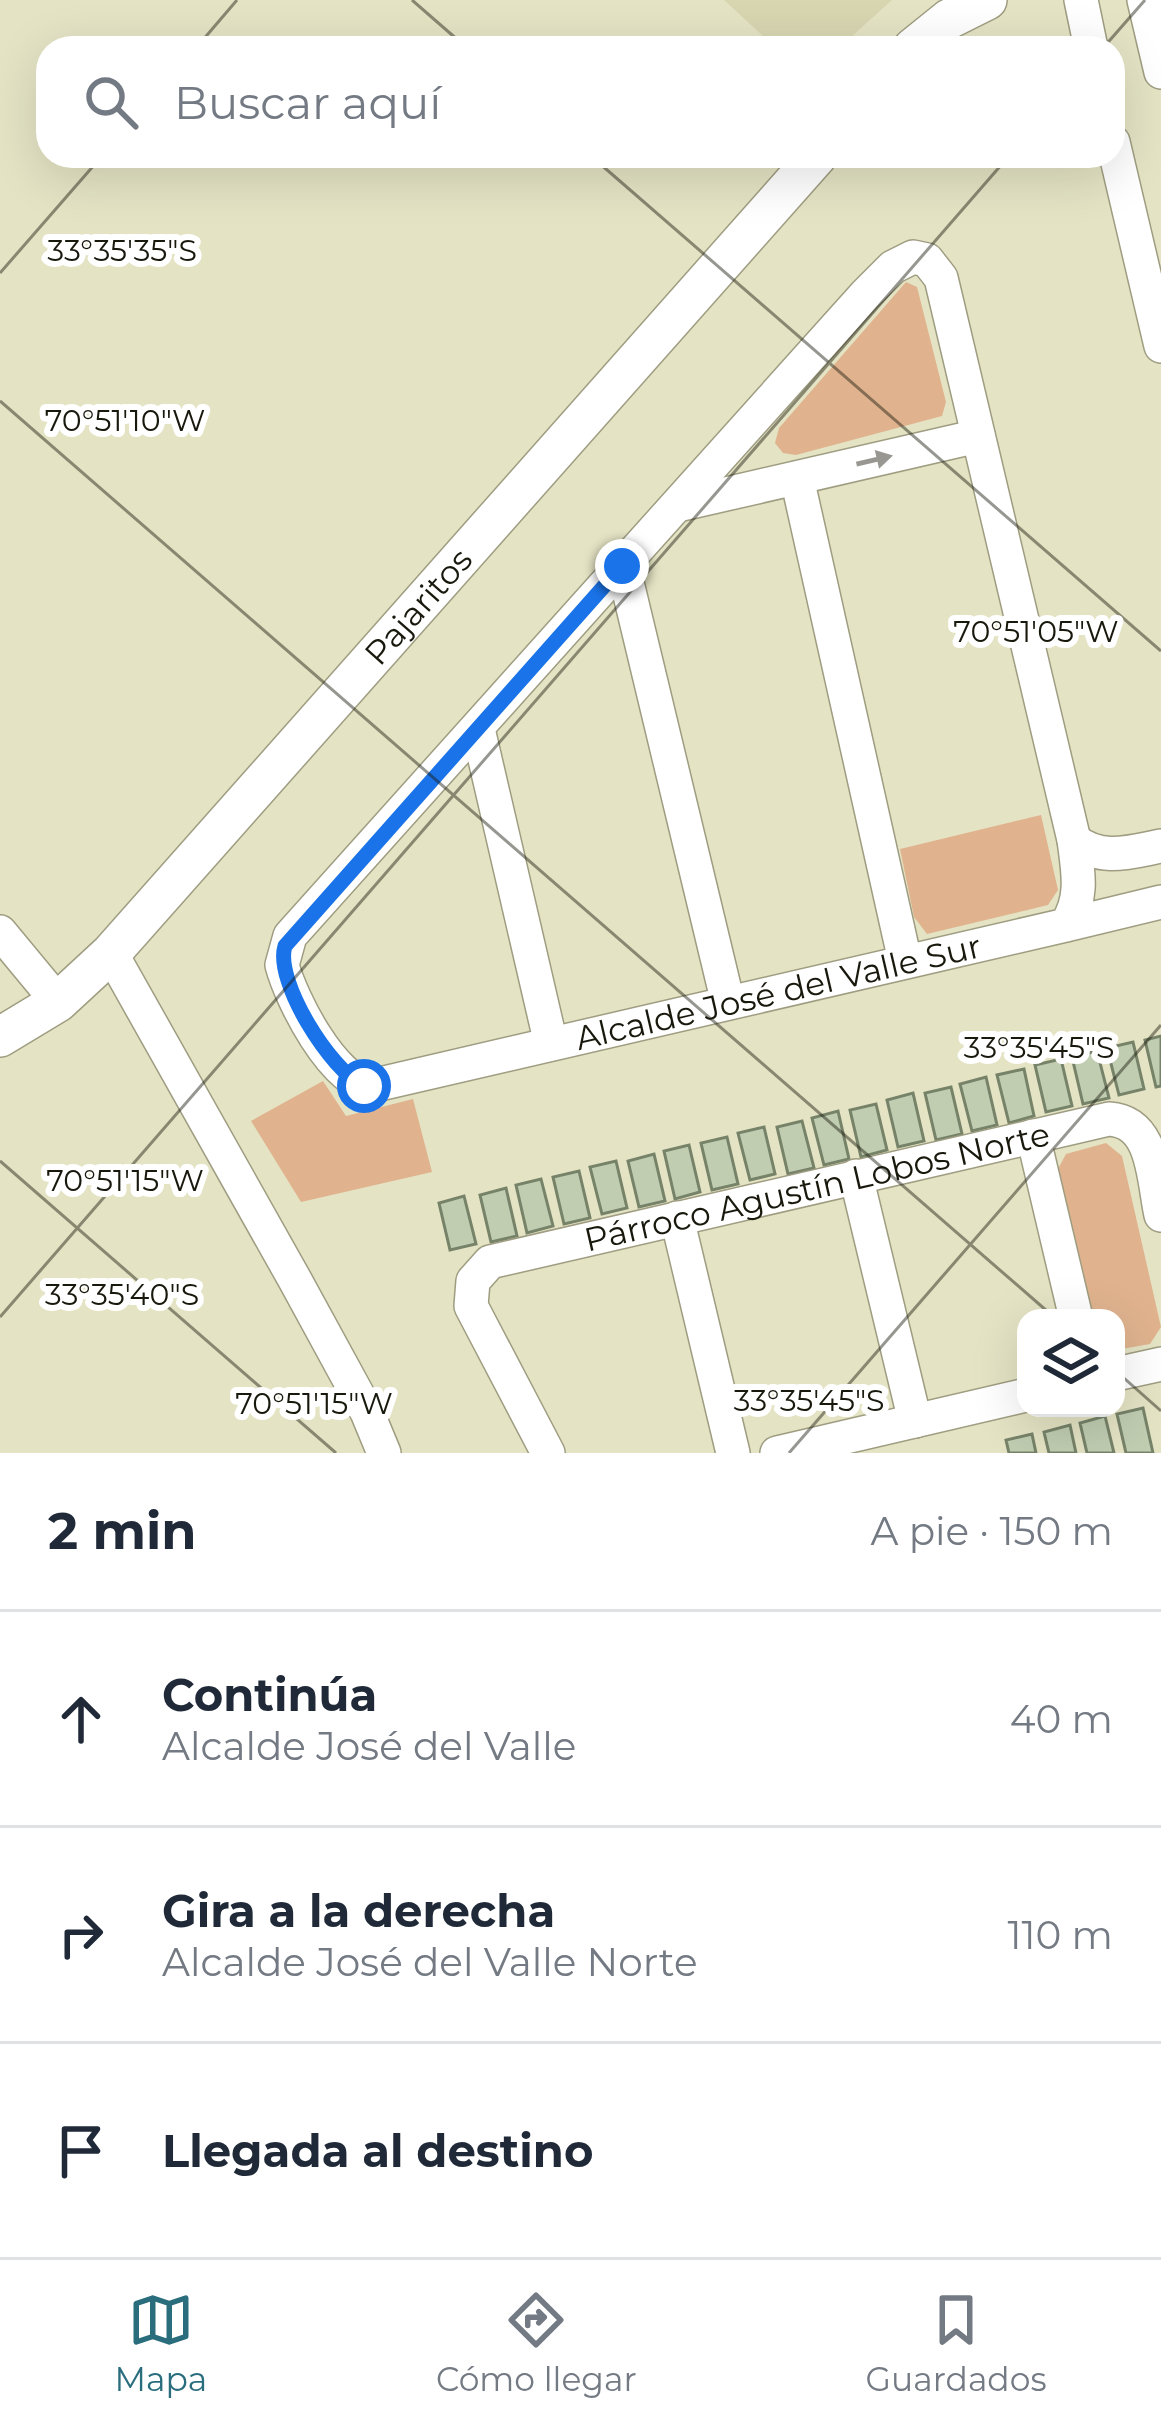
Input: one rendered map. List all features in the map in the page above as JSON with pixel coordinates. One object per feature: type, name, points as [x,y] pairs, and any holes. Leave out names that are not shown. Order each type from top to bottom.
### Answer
[{"type":"street","points":[[928,36],[987,0]]},
{"type":"street","points":[[1081,0],[1088,36]]},
{"type":"street","points":[[1144,0],[1161,72]]},
{"type":"street","name":"Pajaritos","points":[[0,1037],[58,1001],[111,952],[806,168]]},
{"type":"street","points":[[1119,168],[1161,346]]},
{"type":"street","points":[[551,1044],[478,729],[884,276],[907,258],[920,257],[932,264],[941,278],[1074,840],[1079,891],[1066,926]]},
{"type":"street","points":[[677,505],[978,436]]},
{"type":"street","points":[[796,478],[905,961]]},
{"type":"street","points":[[622,566],[728,1003]]},
{"type":"street","name":"Alcalde José del Valle Sur","points":[[478,729],[290,936],[282,956],[284,974],[326,1052],[340,1071],[364,1086],[1161,902]]},
{"type":"street","points":[[1074,840],[1104,855],[1161,846]]},
{"type":"street","points":[[1079,891],[1100,910],[1114,914]]},
{"type":"street","points":[[0,932],[58,1001]]},
{"type":"street","points":[[111,952],[367,1412],[384,1453]]},
{"type":"street","name":"Párroco Agustín Lobos Norte","points":[[548,1453],[471,1306],[473,1281],[480,1270],[502,1258],[1102,1120],[1130,1123],[1146,1145],[1161,1215]]},
{"type":"street","points":[[1033,1136],[1074,1309]]},
{"type":"street","points":[[856,1176],[915,1421]]},
{"type":"street","points":[[677,1218],[733,1453]]},
{"type":"street","points":[[1125,1372],[1161,1364]]},
{"type":"street","points":[[778,1453],[1017,1397]]},
{"type":"shaded area","points":[[724,0],[892,0],[852,36],[763,36]]},
{"type":"shaded area","points":[[906,282],[917,287],[946,402],[942,416],[796,455],[783,453],[775,443],[779,428]]},
{"type":"shaded area","points":[[1041,815],[1058,890],[1048,905],[927,934],[914,917],[900,849]]},
{"type":"shaded area","points":[[323,1081],[346,1116],[413,1099],[432,1172],[301,1202],[251,1121]]},
{"type":"shaded area","points":[[1106,1143],[1122,1156],[1161,1327],[1150,1344],[1125,1348],[1125,1309],[1088,1309],[1058,1169],[1066,1154]]},
{"type":"building","points":[[1161,1036],[1161,1086],[1156,1087],[1145,1040]]},
{"type":"building","points":[[1133,1042],[1144,1089],[1119,1095],[1107,1048]]},
{"type":"building","points":[[1097,1051],[1109,1098],[1083,1104],[1072,1057]]},
{"type":"building","points":[[1061,1059],[1072,1106],[1046,1112],[1035,1065]]},
{"type":"building","points":[[1024,1069],[1034,1116],[1009,1123],[997,1075]]},
{"type":"building","points":[[986,1077],[997,1125],[972,1131],[960,1084]]},
{"type":"building","points":[[951,1087],[962,1134],[936,1140],[925,1093]]},
{"type":"building","points":[[913,1093],[924,1141],[898,1147],[887,1100]]},
{"type":"building","points":[[876,1104],[887,1150],[861,1157],[850,1110]]},
{"type":"building","points":[[838,1111],[849,1159],[824,1165],[812,1118]]},
{"type":"building","points":[[802,1121],[814,1168],[788,1174],[777,1127]]},
{"type":"building","points":[[764,1127],[775,1174],[750,1180],[738,1133]]},
{"type":"building","points":[[727,1137],[738,1184],[712,1190],[701,1143]]},
{"type":"building","points":[[689,1145],[700,1192],[675,1199],[664,1151]]},
{"type":"building","points":[[654,1154],[665,1201],[639,1207],[628,1161]]},
{"type":"building","points":[[616,1161],[627,1208],[602,1214],[590,1167]]},
{"type":"building","points":[[579,1171],[590,1218],[564,1224],[553,1177]]},
{"type":"building","points":[[541,1179],[553,1226],[527,1233],[516,1185]]},
{"type":"building","points":[[506,1188],[517,1236],[491,1242],[480,1195]]},
{"type":"building","points":[[464,1196],[476,1244],[450,1250],[439,1203]]},
{"type":"building","points":[[1143,1408],[1153,1453],[1126,1453],[1118,1417],[1125,1417],[1125,1412]]},
{"type":"building","points":[[1105,1417],[1114,1453],[1087,1453],[1080,1423]]},
{"type":"building","points":[[1070,1425],[1076,1453],[1049,1453],[1044,1432]]},
{"type":"building","points":[[1032,1434],[1036,1453],[1009,1453],[1006,1440]]},
{"type":"route","points":[[364,1086],[340,1071],[326,1052],[284,974],[285,946],[622,566]]}]
